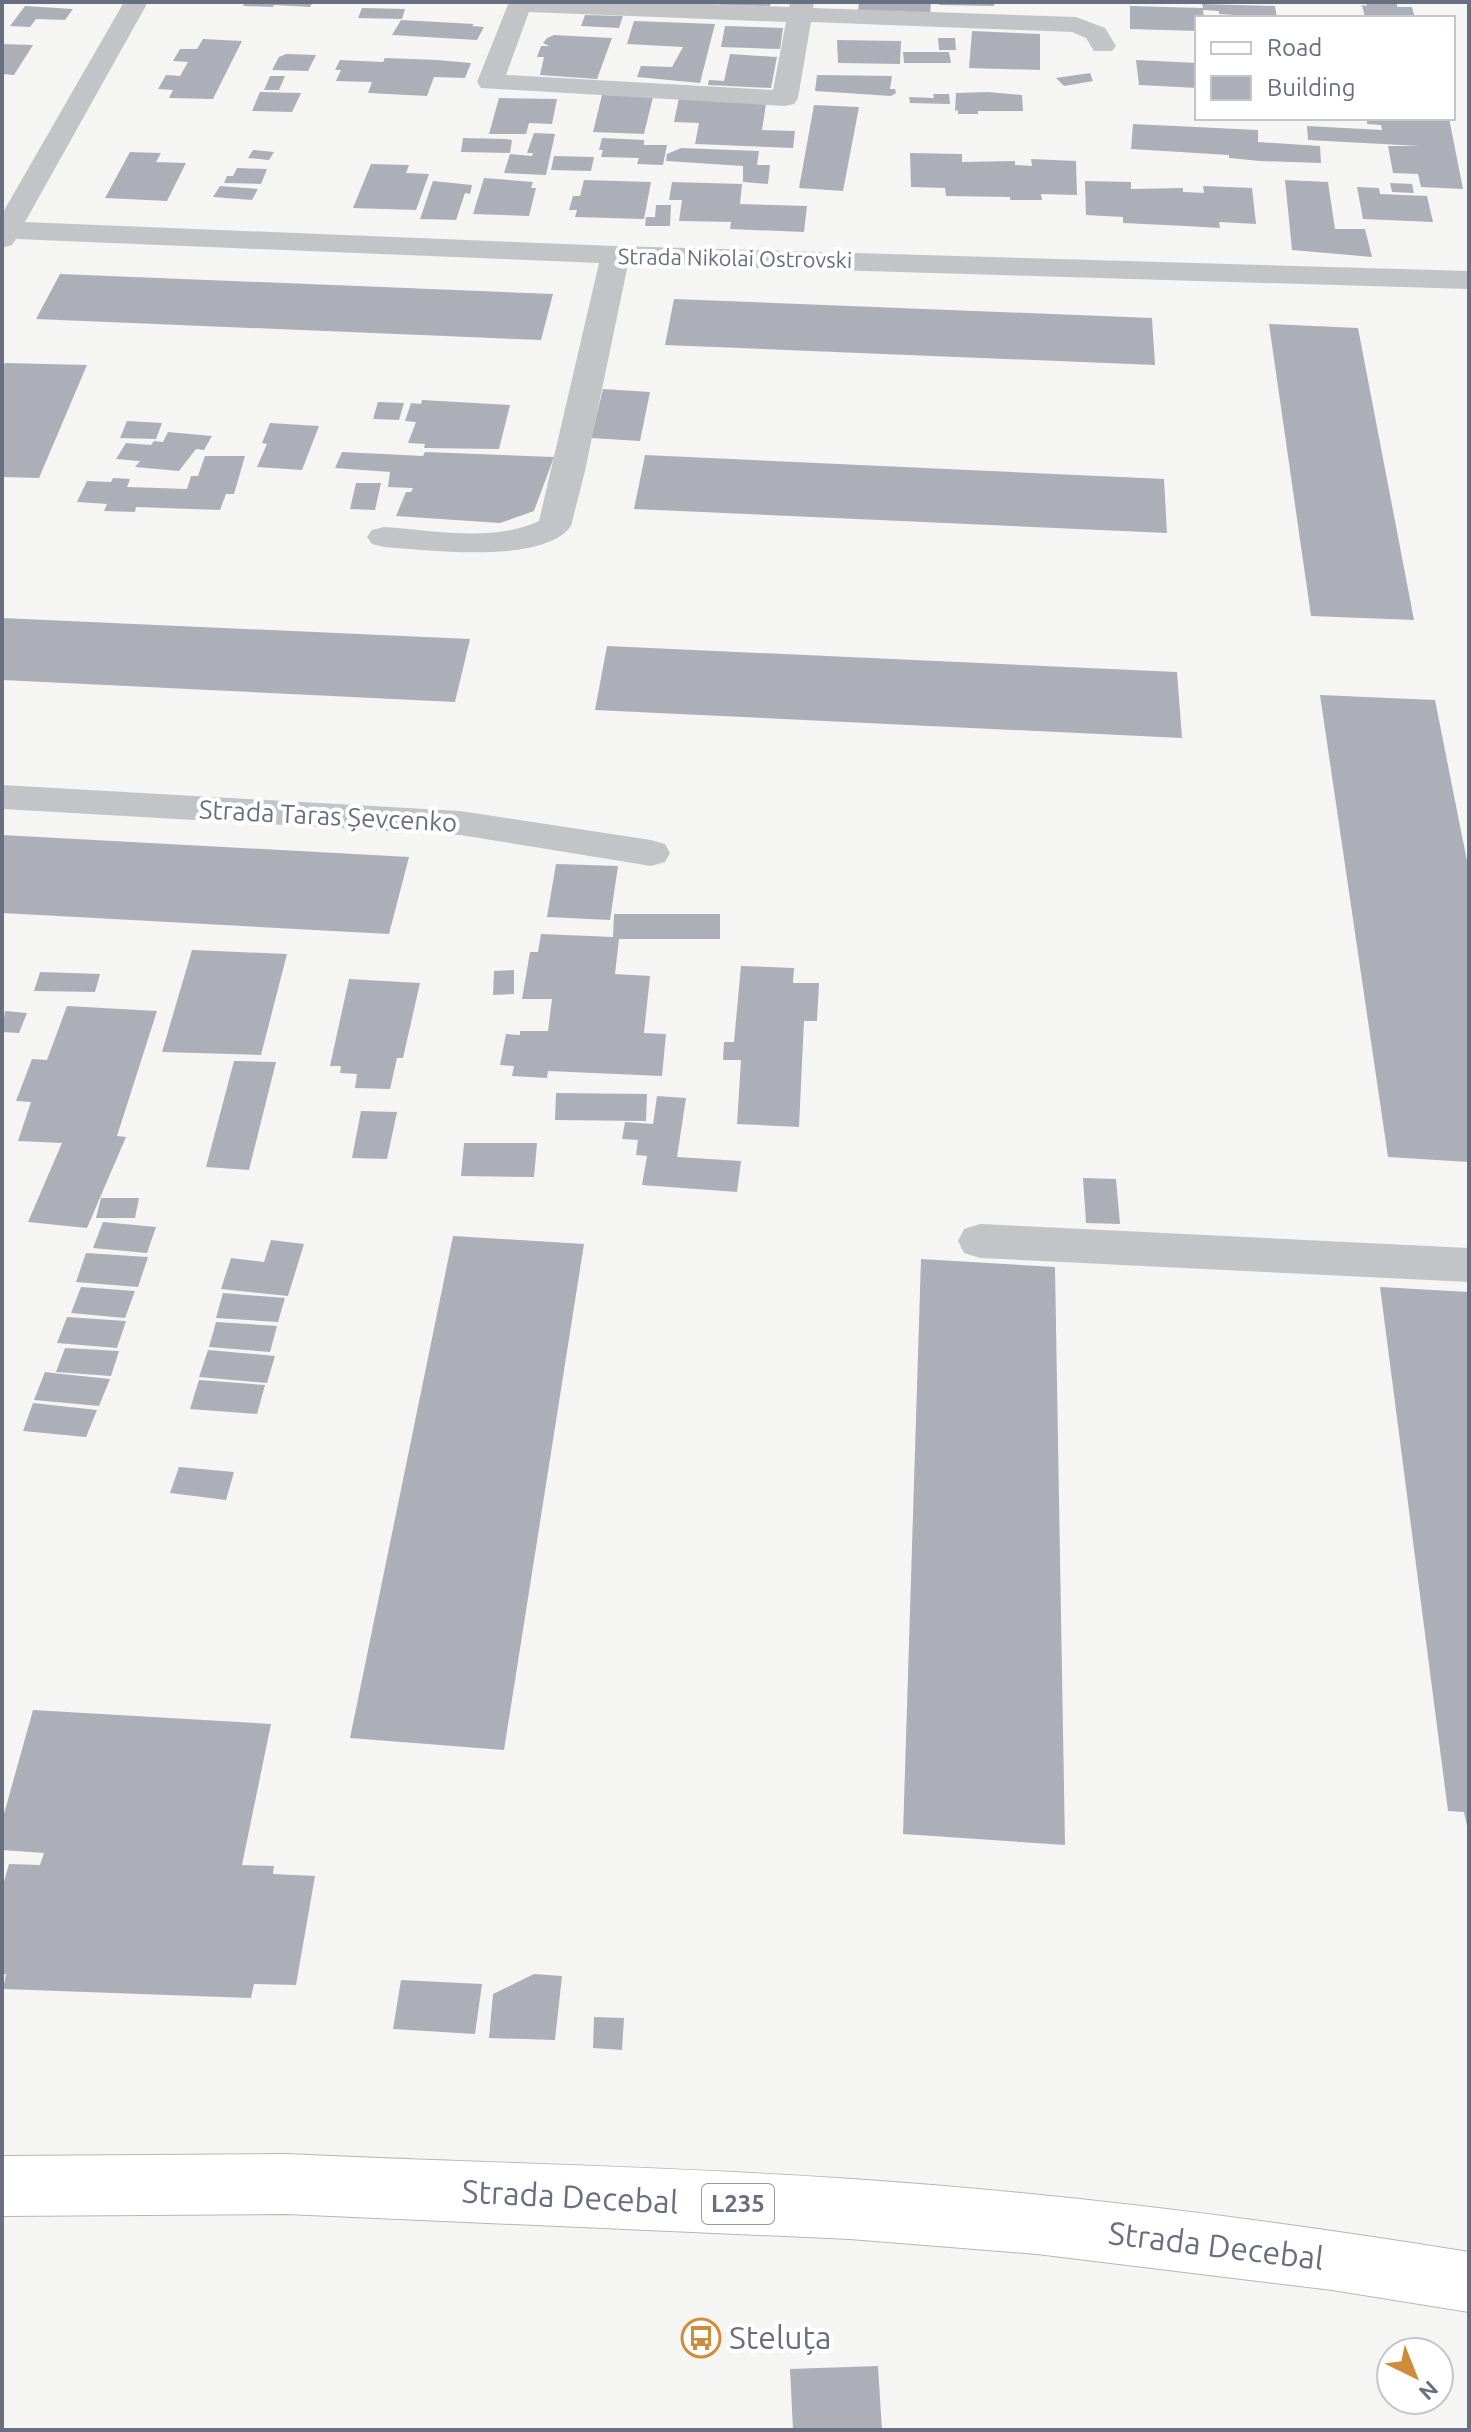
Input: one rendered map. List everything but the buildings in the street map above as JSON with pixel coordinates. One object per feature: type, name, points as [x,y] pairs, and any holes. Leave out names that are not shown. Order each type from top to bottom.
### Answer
[{"type":"main road","name":"Strada Decebal","points":[[2,2186],[286,2184],[850,2209],[1053,2226],[1332,2260],[1469,2282]]},
{"type":"street","points":[[4,233],[136,2]]},
{"type":"street","points":[[801,8],[785,98],[490,82],[520,4],[801,8],[1076,25],[1096,33],[1103,46]]},
{"type":"street","name":"Strada Nikolai Ostrovski","points":[[4,233],[1469,280]]},
{"type":"street","points":[[384,537],[503,542],[524,540],[554,526],[563,501],[615,255]]},
{"type":"street","name":"Strada Taras Șevcenko","points":[[2,797],[460,823],[651,853]]},
{"type":"street","points":[[980,1241],[1469,1265]]},
{"type":"place","name":"Steluța","points":[[701,2338]]}]
